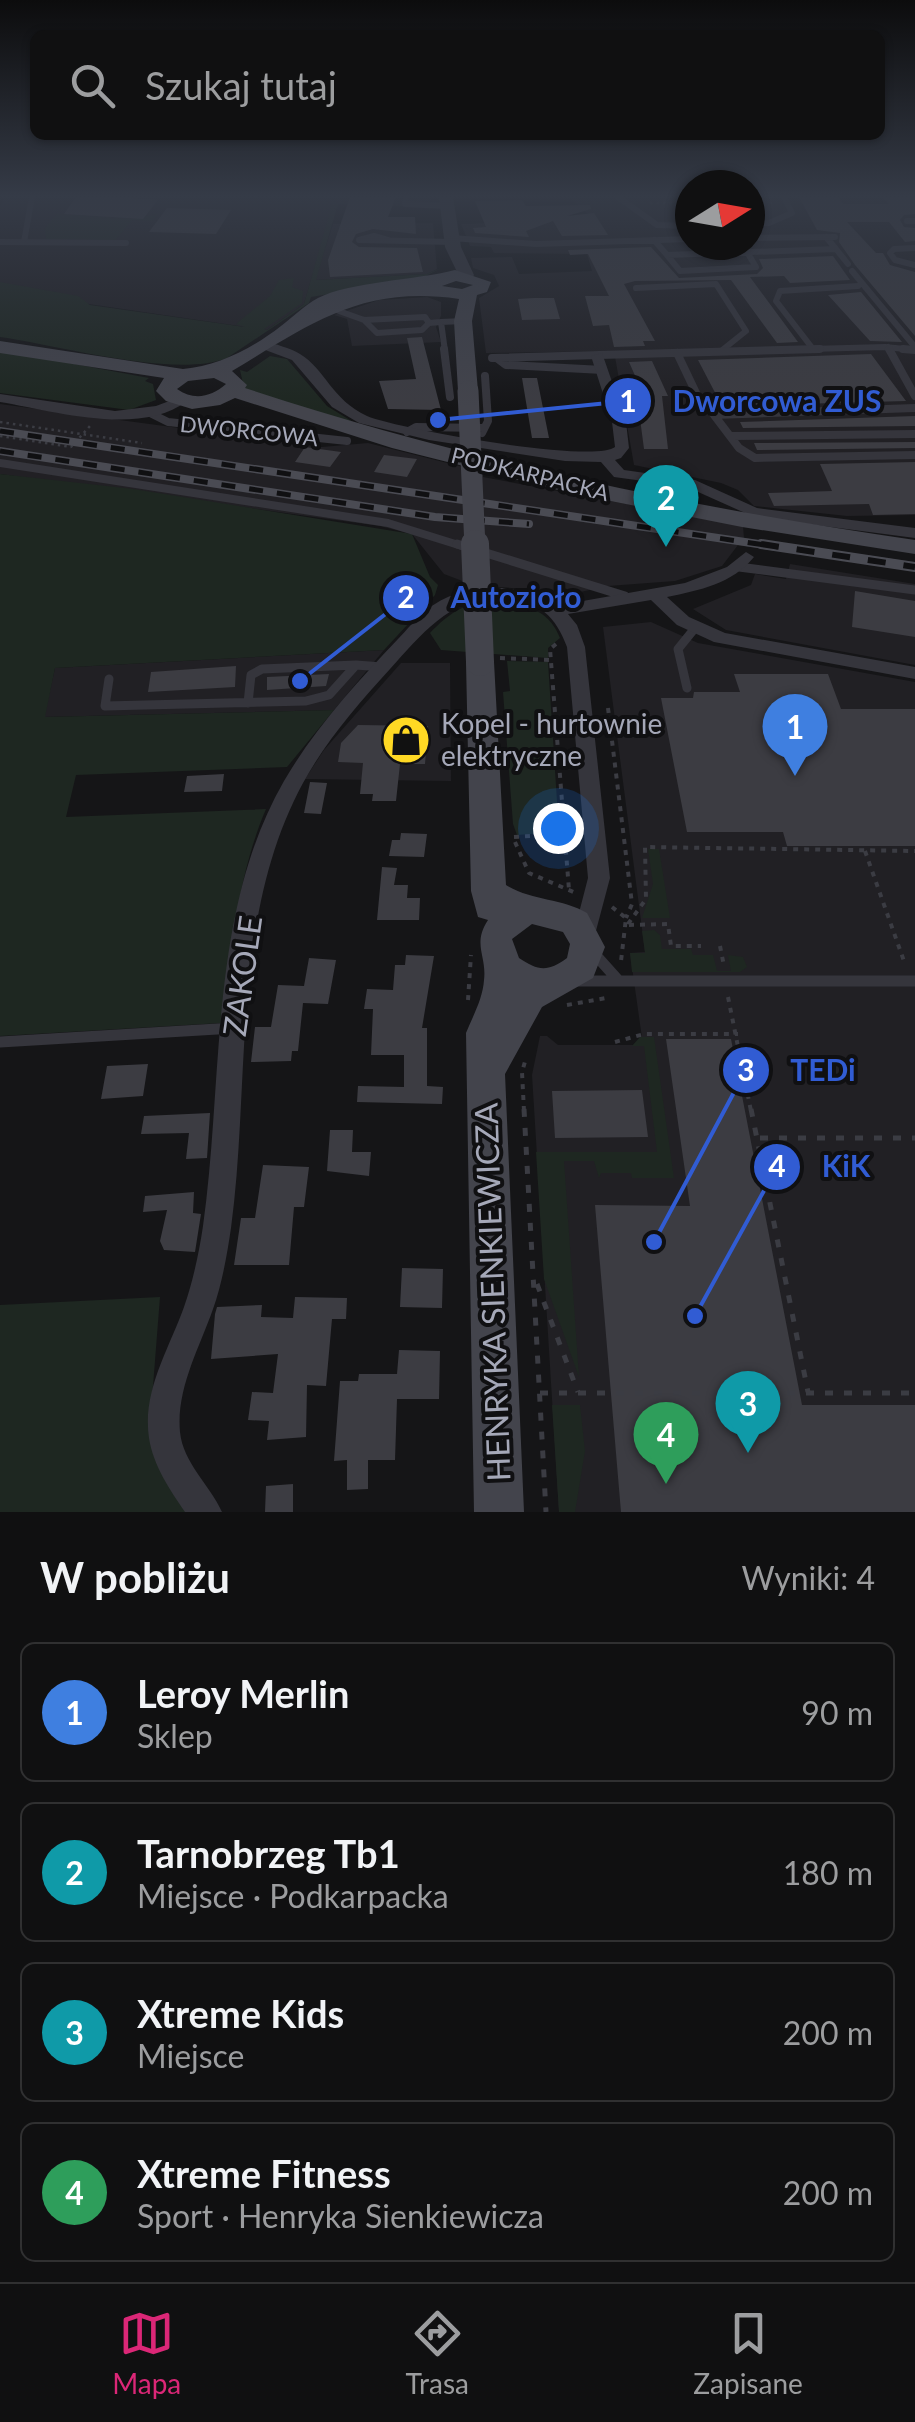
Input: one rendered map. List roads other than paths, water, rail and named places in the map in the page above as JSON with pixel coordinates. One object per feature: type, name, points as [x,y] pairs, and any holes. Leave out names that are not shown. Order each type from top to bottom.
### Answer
[{"type":"main road","points":[[0,346],[131,369],[177,387],[223,384],[256,350],[324,306],[374,294],[451,285]]},
{"type":"main road","name":"HENRYKA SIENKIEWICZA","points":[[451,285],[462,321],[468,388],[488,890],[505,976],[484,1034],[499,1512]]},
{"type":"main road","points":[[177,387],[223,384]]},
{"type":"main road","name":"PODKARPACKA","points":[[223,384],[267,404],[456,456],[634,498],[915,548]]},
{"type":"main road","points":[[488,890],[573,902]]},
{"type":"main road","points":[[573,902],[574,922],[586,940]]},
{"type":"main road","points":[[558,990],[520,979],[500,952],[504,924],[573,902]]},
{"type":"main road","name":"HENRYKA SIENKIEWICZA","points":[[488,1071],[529,997],[558,990],[582,966],[586,940]]},
{"type":"street","name":"HENRYKA SIENKIEWICZA","points":[[451,285],[452,268]]},
{"type":"street","points":[[256,350],[297,356],[348,412],[406,432],[565,457],[605,458],[622,448],[619,422],[598,358]]},
{"type":"street","name":"DWORCOWA","points":[[0,398],[78,410],[152,414],[177,387]]},
{"type":"street","points":[[605,458],[618,474],[690,483],[754,512],[915,533]]},
{"type":"street","points":[[573,902],[599,878],[576,647],[568,623],[558,611],[585,602],[711,581],[743,562]]},
{"type":"street","name":"ZAKOLE","points":[[205,1512],[172,1462],[164,1434],[165,1406],[204,1292],[216,1235],[226,1173],[234,1028],[253,901],[278,812],[314,746],[369,666],[432,615],[469,595],[487,592],[529,596],[558,611]]},
{"type":"street","points":[[652,592],[695,628],[720,638],[915,673]]},
{"type":"lane","points":[[677,268],[680,271],[749,268]]},
{"type":"lane","points":[[850,268],[915,348]]},
{"type":"lane","points":[[636,288],[716,284],[746,331],[720,351]]},
{"type":"lane","points":[[813,349],[776,300],[780,290],[858,286]]},
{"type":"lane","points":[[324,306],[364,320],[425,317],[429,323]]},
{"type":"lane","points":[[364,320],[377,332],[422,330],[429,323],[462,321]]},
{"type":"lane","points":[[441,322],[468,388],[488,421],[476,443]]},
{"type":"lane","points":[[888,347],[915,396]]},
{"type":"lane","points":[[495,358],[506,365],[720,351],[915,348]]},
{"type":"lane","points":[[677,353],[697,396],[740,448],[755,458],[915,456]]},
{"type":"lane","points":[[554,361],[570,370],[598,358]]},
{"type":"lane","points":[[714,415],[915,408]]},
{"type":"lane","name":"DWORCOWA","points":[[152,414],[168,422],[348,441]]},
{"type":"lane","points":[[406,432],[416,427],[484,428]]},
{"type":"lane","points":[[730,436],[915,434]]},
{"type":"lane","points":[[0,463],[388,523],[624,596]]},
{"type":"lane","points":[[743,562],[915,590]]},
{"type":"lane","points":[[687,688],[678,649],[695,628]]},
{"type":"lane","points":[[110,679],[105,706],[306,701],[329,696],[369,666]]},
{"type":"lane","points":[[248,703],[251,675],[262,669],[369,666]]},
{"type":"lane","points":[[586,940],[619,974]]},
{"type":"lane","points":[[558,990],[619,974],[915,981]]},
{"type":"lane","points":[[0,1042],[234,1028]]},
{"type":"railway","points":[[0,431],[778,547]]},
{"type":"railway","points":[[0,451],[435,517],[529,524]]},
{"type":"railway","points":[[761,544],[915,567]]},
{"type":"place","name":"Dworcowa ZUS","points":[[438,420]]},
{"type":"place","name":"Tarnobrzeg Tb1","points":[[666,547]]},
{"type":"place","name":"Autozioło","points":[[300,681]]},
{"type":"place","name":"Kopel - hurtownie elektryczne","points":[[406,740]]},
{"type":"place","name":"Leroy Merlin","points":[[795,776]]},
{"type":"place","name":"TEDi","points":[[654,1242]]},
{"type":"place","name":"KiK","points":[[695,1316]]},
{"type":"place","name":"Xtreme Kids","points":[[748,1453]]},
{"type":"place","name":"Xtreme Fitness","points":[[666,1484]]}]
